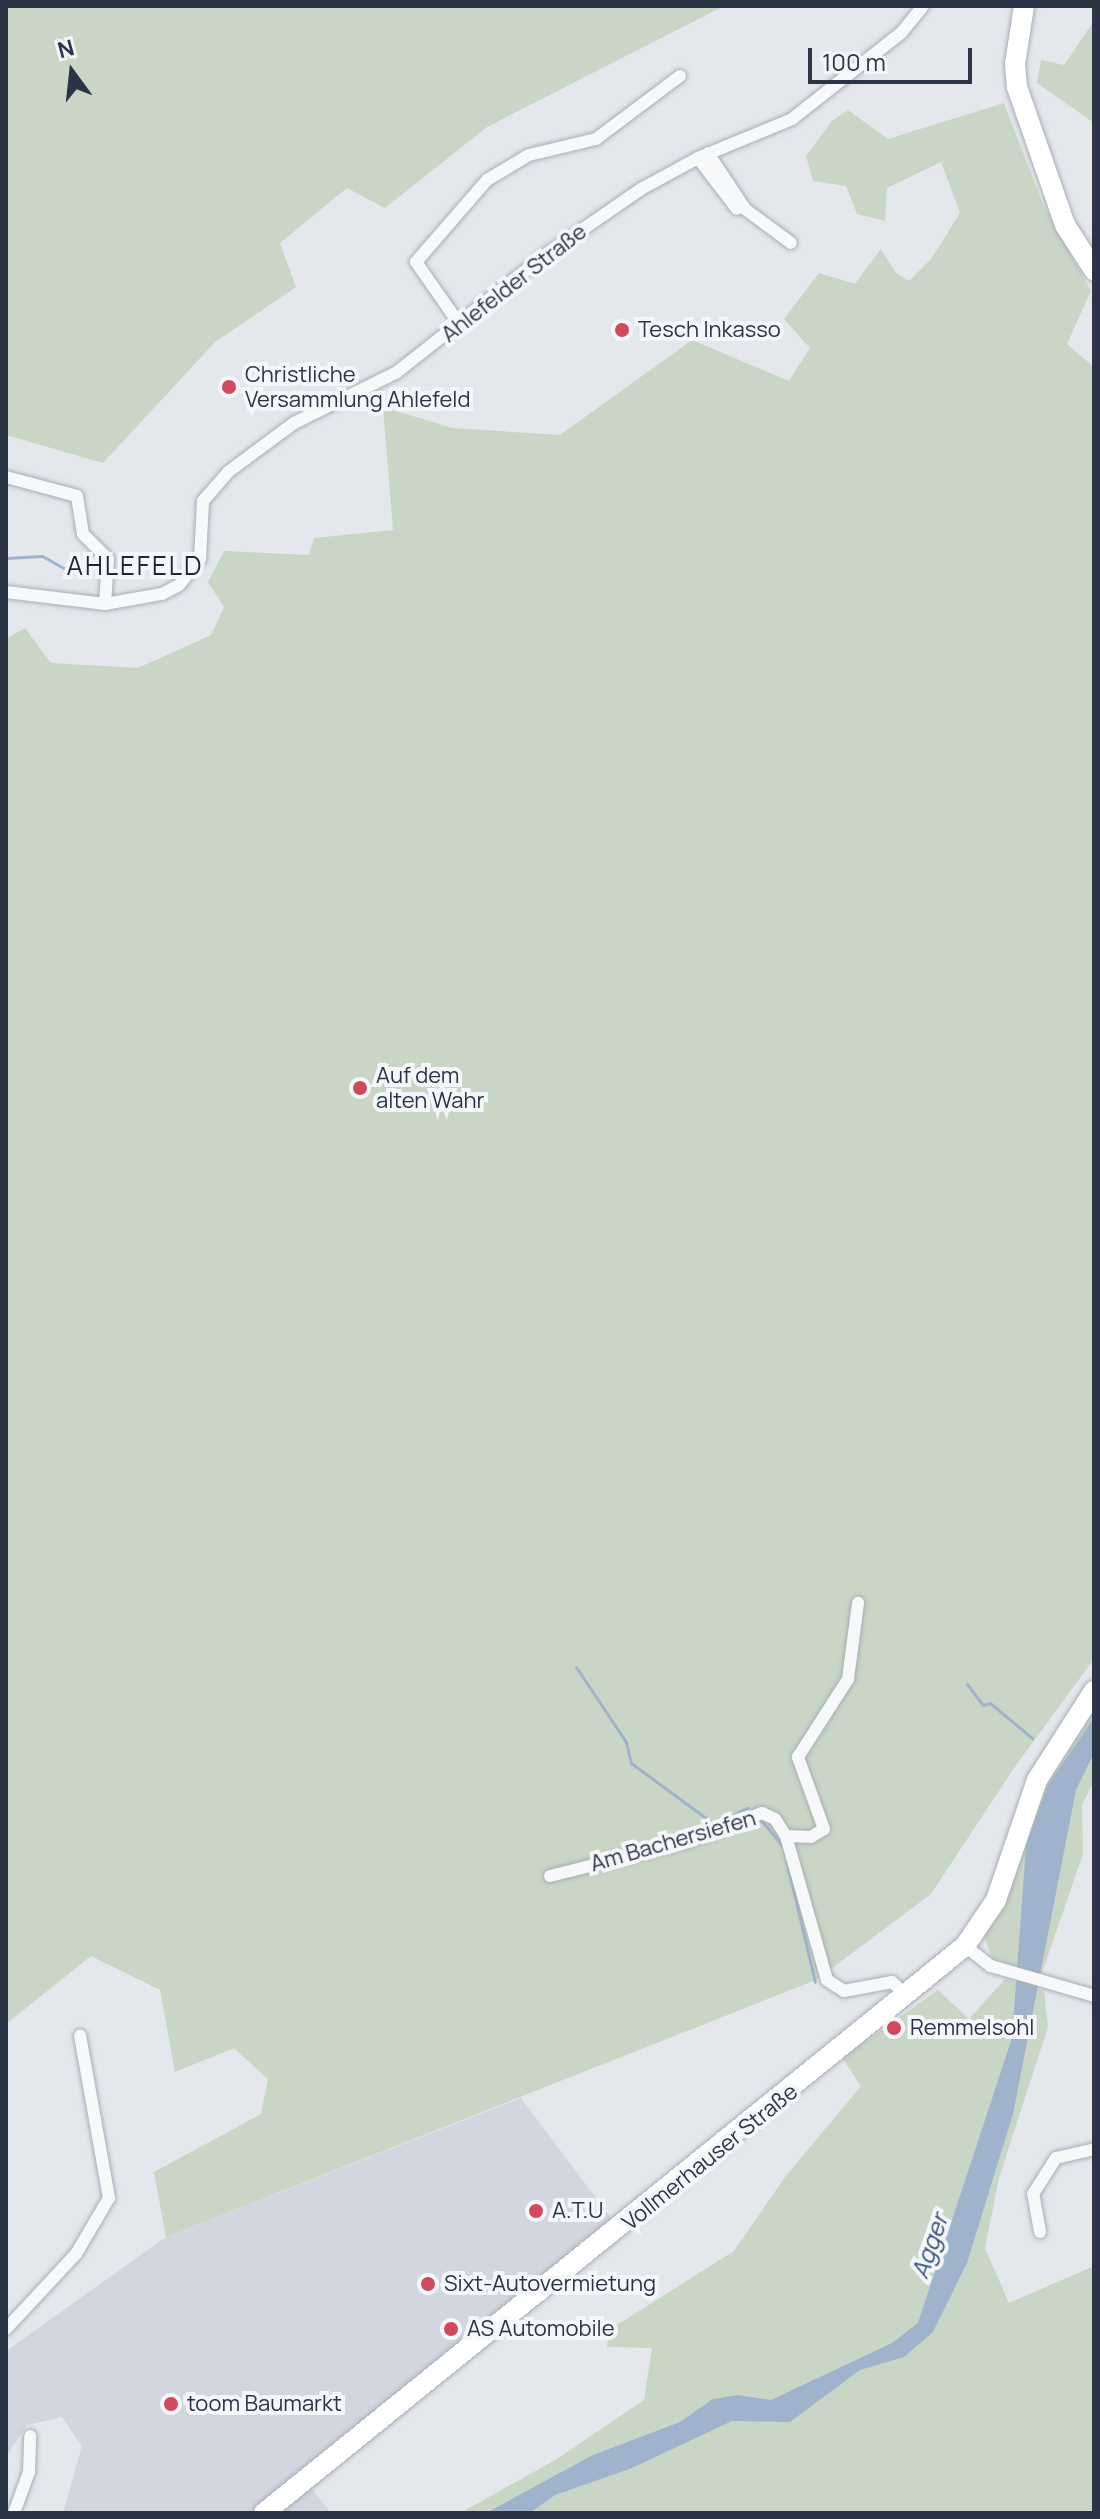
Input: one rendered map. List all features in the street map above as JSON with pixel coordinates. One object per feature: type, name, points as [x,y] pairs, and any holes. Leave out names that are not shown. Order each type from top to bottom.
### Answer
[{"type":"main road","points":[[1024,6],[1016,76],[1065,225],[1094,270]]},
{"type":"main road","name":"Vollmerhauser Straße","points":[[264,2513],[907,1996],[965,1946],[996,1900],[1037,1780],[1094,1691]]},
{"type":"street","name":"Ahlefelder Straße","points":[[6,592],[105,604],[162,594],[186,579],[200,559],[203,501],[209,489],[294,423],[379,383],[460,325],[589,223],[703,155],[792,119],[902,32],[923,6]]},
{"type":"street","points":[[460,325],[416,262],[487,180],[529,155],[596,139],[680,76]]},
{"type":"street","points":[[703,155],[745,209],[785,244]]},
{"type":"street","points":[[6,477],[77,496],[83,534],[108,559],[105,604]]},
{"type":"street","name":"Am Bachersiefen","points":[[786,1836],[811,1837],[824,1829],[798,1757],[848,1679],[858,1603]]},
{"type":"street","name":"Am Bachersiefen","points":[[550,1876],[689,1841],[746,1816],[762,1813],[775,1819],[786,1836],[827,1980],[844,1991],[892,1982],[907,1996]]},
{"type":"street","points":[[965,1946],[991,1966],[1052,1987],[1094,1996]]},
{"type":"street","points":[[6,2329],[76,2254],[109,2198],[80,2036]]},
{"type":"street","points":[[1040,2232],[1033,2194],[1056,2158],[1094,2149]]},
{"type":"street","points":[[14,2513],[29,2472],[30,2436]]},
{"type":"shaded area","points":[[521,2098],[623,2234],[308,2483],[331,2513],[63,2513],[82,2446],[62,2417],[27,2425],[6,2457],[6,2351],[166,2237]]},
{"type":"green space","points":[[6,6],[724,6],[487,127],[385,208],[347,188],[280,243],[296,287],[215,342],[103,463],[6,435]]},
{"type":"green space","points":[[1094,21],[1094,123],[1037,83],[1041,60],[1064,65]]},
{"type":"green space","points":[[1004,103],[1042,202],[1091,291],[1067,344],[1094,367],[1094,1659],[1014,1768],[931,1894],[816,1980],[166,2237],[154,2172],[261,2114],[268,2079],[234,2048],[175,2072],[160,1990],[91,1956],[6,2024],[6,639],[25,628],[51,663],[138,668],[211,635],[224,607],[208,582],[224,551],[309,555],[314,538],[393,530],[383,407],[452,428],[560,435],[692,340],[789,381],[810,348],[784,319],[819,273],[855,284],[881,249],[896,273],[909,281],[932,258],[960,213],[941,162],[887,188],[885,221],[857,214],[846,186],[813,181],[806,156],[832,121],[848,110],[888,139]]},
{"type":"green space","points":[[1094,1707],[1094,1781],[1082,1805],[1083,1854],[1041,1976],[992,1958],[984,1935],[1044,1779]]},
{"type":"green space","points":[[1005,1979],[1044,1991],[1048,2027],[999,2178],[985,2248],[1009,2303],[1094,2266],[1094,2513],[460,2513],[557,2459],[644,2400],[652,2348],[607,2347],[609,2330],[734,2251],[785,2177],[861,2086],[842,2058],[938,1990],[969,2019]]},
{"type":"water","points":[[1094,1718],[1094,1753],[1076,1790],[1013,2114],[967,2263],[933,2332],[904,2357],[860,2370],[790,2422],[732,2421],[632,2468],[555,2495],[530,2513],[486,2513],[593,2455],[680,2422],[713,2399],[738,2395],[771,2400],[892,2343],[918,2323],[1012,2038],[1026,1846],[1048,1785]]},
{"type":"waterway","points":[[6,558],[42,556],[67,570]]},
{"type":"waterway","points":[[576,1667],[626,1742],[631,1763],[714,1824],[747,1808]]},
{"type":"waterway","points":[[967,1684],[983,1705],[990,1703],[1032,1738]]},
{"type":"waterway","points":[[761,1820],[782,1845]]},
{"type":"waterway","points":[[787,1863],[815,1982]]},
{"type":"place","name":"Tesch Inkasso","points":[[622,330]]},
{"type":"place","name":"Christliche Versammlung Ahlefeld","points":[[229,387]]},
{"type":"place","name":"Auf dem alten Wahr","points":[[360,1088]]},
{"type":"place","name":"Remmelsohl","points":[[894,2028]]},
{"type":"place","name":"A.T.U","points":[[536,2211]]},
{"type":"place","name":"Sixt-Autovermietung","points":[[428,2284]]},
{"type":"place","name":"AS Automobile","points":[[451,2329]]},
{"type":"place","name":"toom Baumarkt","points":[[171,2404]]},
{"type":"district","name":"AHLEFELD","points":[[135,566]]},
{"type":"water label","name":"Agger","points":[[929,2246]]}]
